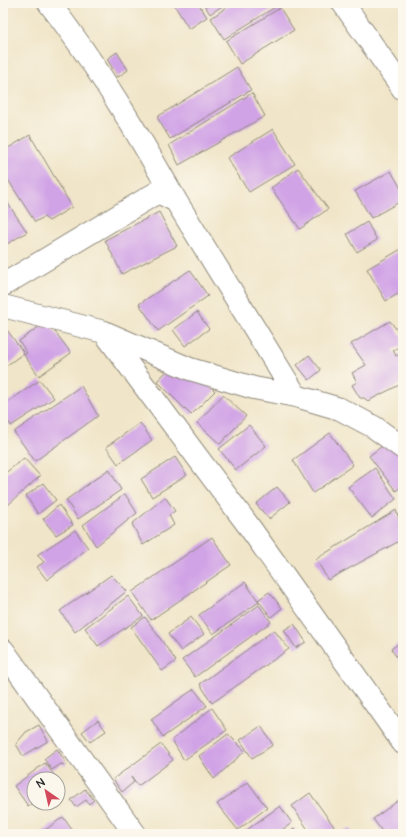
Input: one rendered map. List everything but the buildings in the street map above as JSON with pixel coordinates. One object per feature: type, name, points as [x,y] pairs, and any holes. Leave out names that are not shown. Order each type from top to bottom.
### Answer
[{"type":"street","points":[[49,3],[90,59],[138,133],[176,201],[296,396]]},
{"type":"street","points":[[343,3],[403,89]]},
{"type":"street","points":[[3,285],[158,192],[176,201]]},
{"type":"street","points":[[3,306],[104,332],[190,369],[254,388],[296,396],[340,409],[374,427],[403,448]]},
{"type":"street","points":[[104,332],[248,525],[403,743]]},
{"type":"street","points":[[3,650],[135,834]]}]
